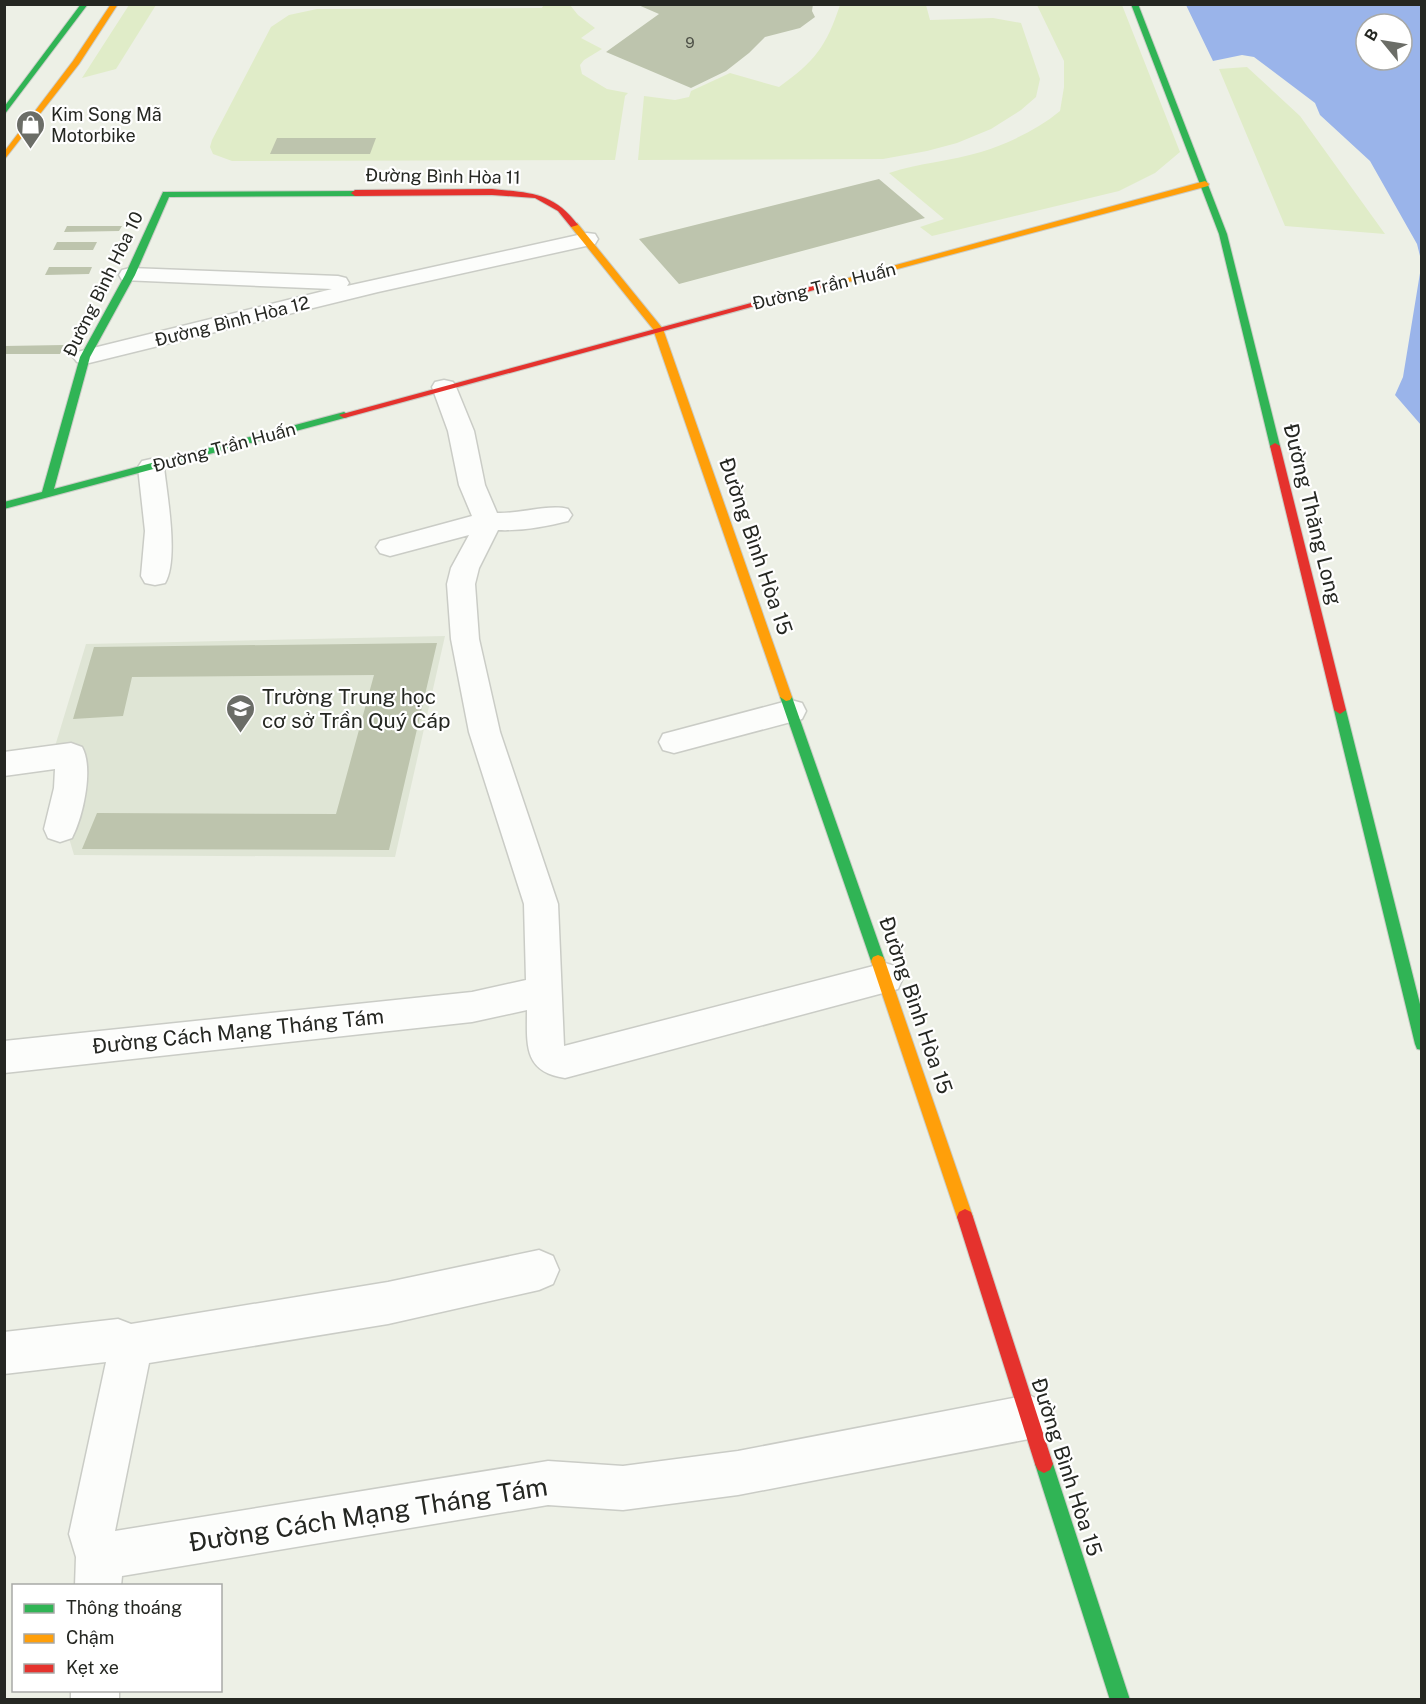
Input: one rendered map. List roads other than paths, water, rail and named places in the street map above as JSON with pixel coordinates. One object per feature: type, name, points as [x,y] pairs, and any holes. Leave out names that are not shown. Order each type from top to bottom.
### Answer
[{"type":"main road","points":[[4,113],[85,4]]},
{"type":"main road","points":[[4,158],[76,62],[115,4]]},
{"type":"main road","name":"Đường Thăng Long","points":[[1134,4],[1223,234],[1422,1044]]},
{"type":"main road","name":"Đường Trần Huấn","points":[[4,506],[1205,184]]},
{"type":"main road","name":"Đường Bình Hòa 11","points":[[166,194],[462,192],[537,196],[561,209],[658,329]]},
{"type":"main road","name":"Đường Bình Hòa 10","points":[[47,495],[85,357],[130,275],[166,194]]},
{"type":"main road","name":"Đường Bình Hòa 15","points":[[658,329],[933,1117],[1119,1700]]},
{"type":"street","name":"Đường Bình Hòa 12","points":[[85,357],[378,285],[586,239]]},
{"type":"street","name":"Đường Bình Hòa 12","points":[[130,275],[378,285]]},
{"type":"street","points":[[444,387],[461,430],[472,485],[487,521],[484,535],[468,564],[461,583],[467,658],[478,711],[536,884],[543,926],[546,1050],[550,1057],[556,1061],[565,1062],[885,978]]},
{"type":"street","points":[[151,467],[158,531],[155,576]]},
{"type":"street","points":[[390,547],[487,521],[516,522],[559,515]]},
{"type":"street","points":[[674,742],[791,711]]},
{"type":"street","points":[[4,764],[70,755],[70,788],[60,829]]},
{"type":"street","name":"Đường Cách Mạng Tháng Tám","points":[[4,1057],[472,1006],[543,991]]},
{"type":"street","points":[[4,1353],[118,1340],[131,1345],[388,1303],[539,1270]]},
{"type":"street","name":"Đường Cách Mạng Tháng Tám","points":[[131,1345],[92,1534],[98,1571],[548,1483],[623,1488],[738,1473],[1029,1418]]},
{"type":"water","points":[[1186,5],[1421,5],[1421,260],[1417,244],[1370,161],[1320,115],[1315,103],[1254,57],[1242,55],[1213,61]]},
{"type":"water","points":[[1421,267],[1421,425],[1395,395],[1403,377]]},
{"type":"place","name":"Kim Song Mã Motorbike","points":[[30,150]]},
{"type":"place","name":"Trường Trung học cơ sở Trần Quý Cáp","points":[[241,734]]}]
